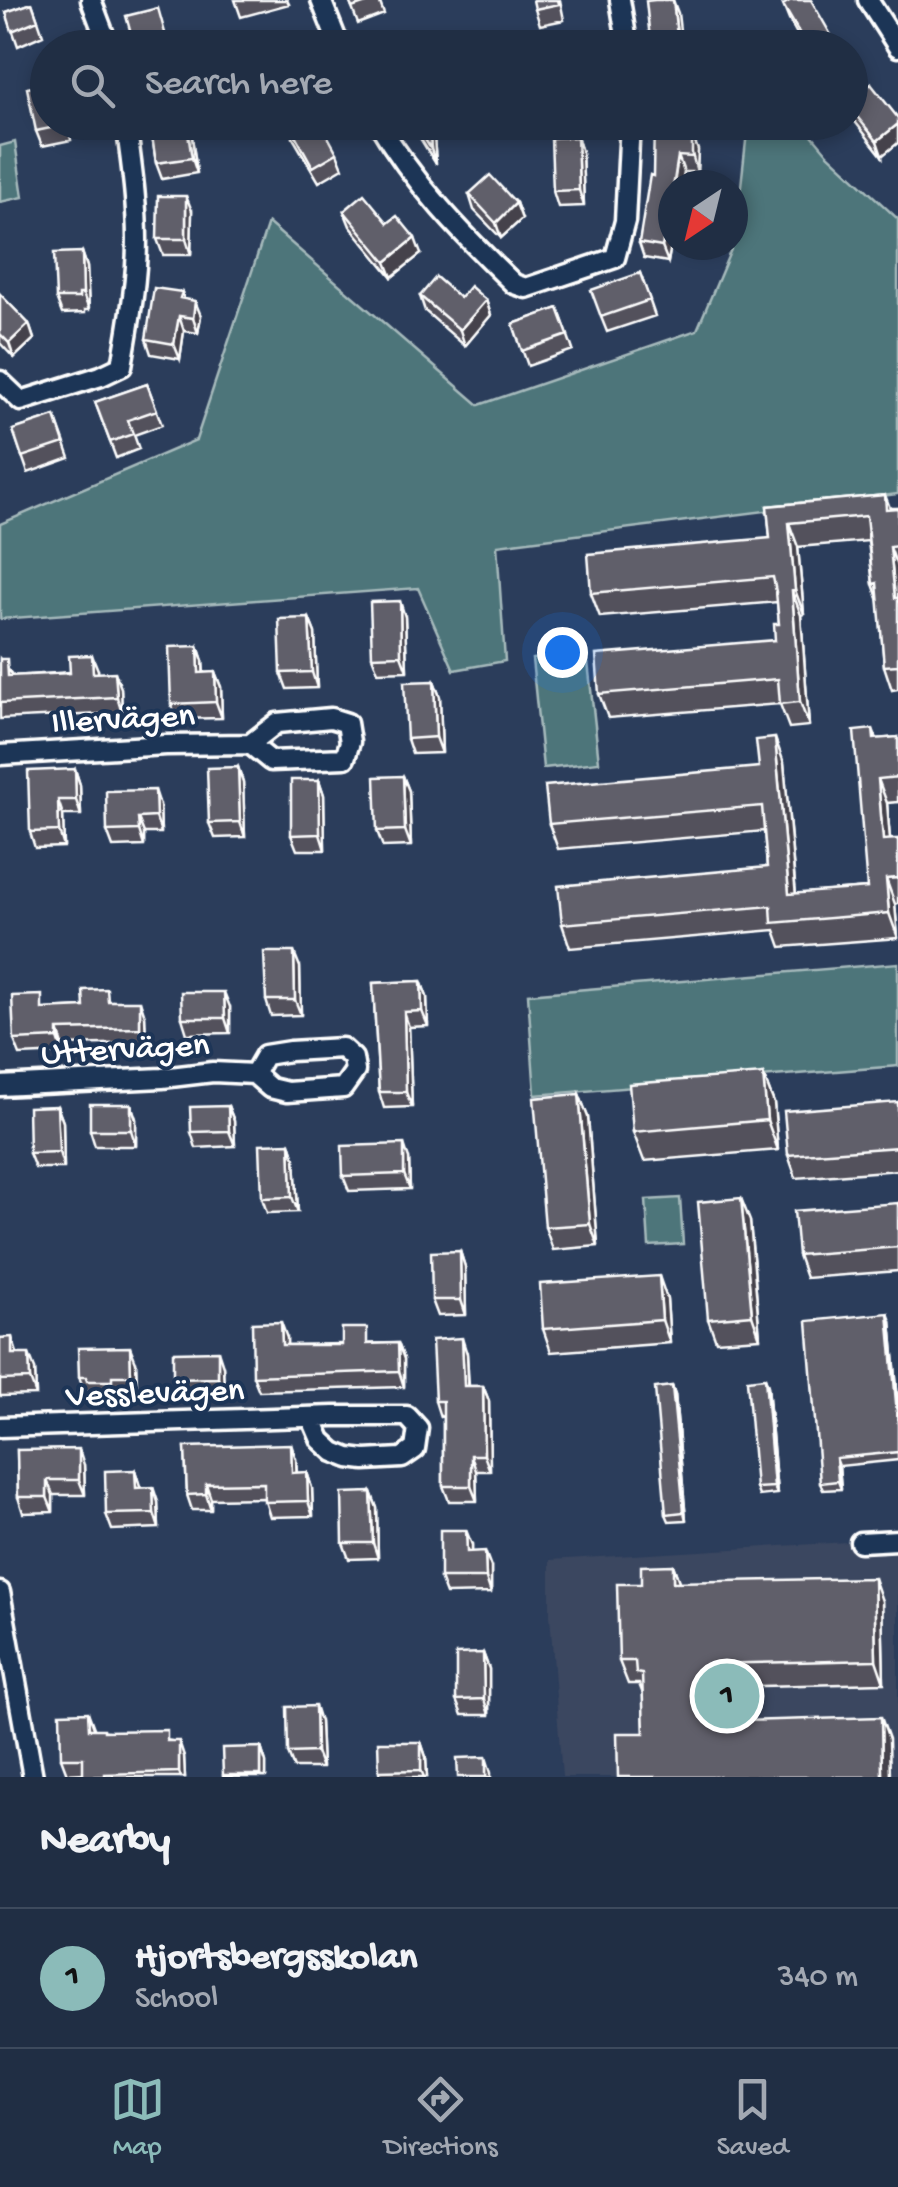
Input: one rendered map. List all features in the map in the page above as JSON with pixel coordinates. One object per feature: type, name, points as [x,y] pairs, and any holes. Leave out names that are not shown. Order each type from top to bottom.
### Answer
[{"type":"street","points":[[91,0],[102,30]]},
{"type":"street","points":[[321,0],[333,30]]},
{"type":"street","points":[[620,0],[625,30]]},
{"type":"street","points":[[868,0],[898,47]]},
{"type":"street","points":[[0,381],[22,401],[122,366],[137,242],[128,140]]},
{"type":"street","points":[[388,140],[455,227],[514,284],[526,288],[616,258],[626,221],[629,140]]},
{"type":"street","name":"Illervägen","points":[[0,755],[250,744],[278,723],[331,718],[347,723],[350,742],[345,758],[272,761],[250,744]]},
{"type":"street","name":"Uttervägen","points":[[0,1086],[213,1072],[254,1074],[270,1088],[287,1092],[343,1088],[354,1071],[353,1058],[342,1048],[265,1055],[254,1074]]},
{"type":"street","name":"Vesslevägen","points":[[0,1427],[334,1416],[407,1416],[418,1428],[415,1448],[402,1458],[349,1458],[320,1440],[312,1418]]},
{"type":"street","points":[[860,1542],[898,1540]]},
{"type":"street","points":[[0,1592],[33,1777]]},
{"type":"shaded area","points":[[898,1539],[898,1777],[562,1777],[550,1615],[550,1560]]},
{"type":"green space","points":[[746,140],[816,140],[898,219],[898,494],[497,545],[505,661],[454,670],[418,588],[0,619],[0,524],[196,440],[268,223],[479,405],[697,330],[727,260],[748,260],[748,170],[743,170]]},
{"type":"green space","points":[[15,142],[23,197],[0,202],[0,146]]},
{"type":"green space","points":[[587,653],[599,762],[543,768],[532,659]]},
{"type":"green space","points":[[898,963],[898,1066],[535,1095],[528,994]]},
{"type":"green space","points":[[680,1198],[683,1244],[649,1246],[646,1200]]},
{"type":"building","points":[[349,0],[375,0],[352,8]]},
{"type":"building","points":[[533,0],[558,0],[559,4],[535,9]]},
{"type":"building","points":[[673,0],[676,30],[649,30],[646,1]]},
{"type":"building","points":[[791,0],[811,0],[828,30],[798,30],[783,5]]},
{"type":"building","points":[[32,3],[38,20],[12,31],[6,12]]},
{"type":"building","points":[[158,8],[164,30],[130,30],[126,16]]},
{"type":"building","points":[[871,84],[898,118],[898,124],[877,141],[868,130]]},
{"type":"building","points":[[153,140],[189,140],[192,158],[156,163]]},
{"type":"building","points":[[298,140],[330,140],[337,153],[313,167]]},
{"type":"building","points":[[551,140],[577,140],[579,190],[553,191]]},
{"type":"building","points":[[654,140],[692,140],[692,157],[678,156],[676,170],[658,170],[658,246],[639,243],[650,175],[653,176]]},
{"type":"building","points":[[490,175],[516,203],[496,223],[469,194]]},
{"type":"building","points":[[364,194],[388,223],[397,216],[415,238],[386,262],[344,211]]},
{"type":"building","points":[[158,196],[186,196],[186,239],[157,239]]},
{"type":"building","points":[[82,252],[83,294],[79,298],[56,298],[54,253]]},
{"type":"building","points":[[640,273],[650,300],[601,317],[591,290]]},
{"type":"building","points":[[436,277],[460,298],[470,286],[486,300],[460,330],[420,296]]},
{"type":"building","points":[[154,288],[182,292],[180,298],[195,301],[193,318],[179,316],[174,344],[146,339]]},
{"type":"building","points":[[0,294],[29,324],[9,343],[0,334]]},
{"type":"building","points":[[558,308],[568,335],[522,351],[513,324]]},
{"type":"building","points":[[147,384],[157,410],[128,420],[133,434],[110,442],[95,402]]},
{"type":"building","points":[[55,416],[64,443],[22,457],[13,430]]},
{"type":"building","points":[[885,495],[886,509],[898,508],[898,546],[890,547],[898,598],[898,665],[884,666],[866,516],[789,523],[800,702],[780,704],[778,679],[599,694],[596,655],[775,640],[774,624],[779,624],[773,577],[591,593],[588,554],[770,538],[767,506]]},
{"type":"building","points":[[400,601],[401,655],[372,656],[370,602]]},
{"type":"building","points":[[309,618],[312,672],[281,673],[279,619]]},
{"type":"building","points":[[198,646],[199,673],[215,672],[216,702],[171,704],[169,647]]},
{"type":"building","points":[[92,655],[93,673],[115,672],[117,697],[0,703],[0,659],[7,659],[8,676],[70,673],[69,656]]},
{"type":"building","points":[[434,681],[436,737],[407,739],[404,682]]},
{"type":"building","points":[[873,729],[874,739],[898,737],[898,777],[878,779],[883,840],[898,839],[898,878],[886,879],[889,913],[772,923],[771,906],[562,924],[558,886],[767,867],[762,806],[549,824],[545,786],[759,767],[756,740],[775,738],[789,894],[867,888],[854,731]]},
{"type":"building","points":[[238,767],[240,822],[209,823],[207,768]]},
{"type":"building","points":[[75,769],[76,800],[58,800],[59,831],[30,832],[28,771]]},
{"type":"building","points":[[403,776],[405,830],[377,831],[375,777]]},
{"type":"building","points":[[291,780],[319,780],[320,834],[291,835]]},
{"type":"building","points":[[155,790],[156,817],[138,818],[139,830],[107,831],[106,791]]},
{"type":"building","points":[[264,952],[294,952],[295,1000],[266,1000]]},
{"type":"building","points":[[421,981],[422,1011],[404,1012],[406,1092],[379,1092],[373,983]]},
{"type":"building","points":[[107,989],[108,1001],[140,1001],[140,1028],[58,1030],[58,1038],[14,1040],[12,996],[42,995],[42,1009],[84,1007],[83,990]]},
{"type":"building","points":[[181,992],[224,992],[225,1018],[182,1018]]},
{"type":"building","points":[[763,1074],[767,1120],[633,1132],[629,1084]]},
{"type":"building","points":[[579,1094],[590,1224],[545,1227],[534,1098]]},
{"type":"building","points":[[898,1102],[898,1147],[788,1155],[784,1111]]},
{"type":"building","points":[[90,1104],[131,1104],[131,1130],[90,1130]]},
{"type":"building","points":[[57,1106],[59,1152],[29,1153],[28,1107]]},
{"type":"building","points":[[228,1106],[229,1131],[191,1132],[190,1107]]},
{"type":"building","points":[[290,1143],[292,1197],[262,1198],[260,1144]]},
{"type":"building","points":[[404,1144],[404,1174],[343,1176],[342,1146]]},
{"type":"building","points":[[741,1198],[752,1315],[708,1319],[698,1202]]},
{"type":"building","points":[[898,1203],[898,1247],[798,1255],[794,1211]]},
{"type":"building","points":[[460,1251],[461,1300],[432,1300],[431,1252]]},
{"type":"building","points":[[659,1276],[662,1320],[543,1329],[540,1284]]},
{"type":"building","points":[[888,1313],[898,1452],[836,1458],[838,1481],[820,1483],[807,1321]]},
{"type":"building","points":[[281,1322],[282,1345],[342,1345],[342,1328],[367,1328],[367,1344],[398,1343],[399,1371],[253,1376],[252,1323]]},
{"type":"building","points":[[12,1337],[12,1354],[29,1354],[30,1379],[0,1380],[0,1338]]},
{"type":"building","points":[[462,1338],[464,1386],[483,1386],[484,1455],[471,1455],[471,1486],[443,1486],[443,1401],[435,1401],[432,1340]]},
{"type":"building","points":[[130,1347],[131,1376],[112,1376],[112,1381],[87,1381],[86,1377],[79,1377],[78,1348]]},
{"type":"building","points":[[218,1351],[218,1378],[173,1379],[173,1352]]},
{"type":"building","points":[[765,1378],[774,1487],[756,1488],[747,1380]]},
{"type":"building","points":[[672,1386],[684,1512],[666,1514],[655,1388]]},
{"type":"building","points":[[291,1444],[292,1473],[307,1472],[308,1501],[264,1502],[264,1483],[206,1484],[206,1494],[187,1495],[185,1447]]},
{"type":"building","points":[[79,1449],[79,1480],[47,1480],[47,1497],[18,1497],[17,1450]]},
{"type":"building","points":[[135,1470],[136,1488],[153,1487],[154,1513],[106,1514],[105,1471]]},
{"type":"building","points":[[371,1492],[373,1543],[343,1543],[342,1493]]},
{"type":"building","points":[[440,1530],[466,1530],[467,1552],[485,1551],[486,1578],[440,1578]]},
{"type":"building","points":[[673,1565],[673,1582],[874,1578],[876,1660],[706,1664],[708,1722],[881,1717],[882,1777],[618,1777],[617,1733],[644,1733],[642,1674],[636,1673],[635,1661],[619,1661],[617,1584],[641,1584],[641,1566]]},
{"type":"building","points":[[483,1653],[484,1699],[456,1700],[456,1654]]},
{"type":"building","points":[[315,1706],[316,1752],[288,1753],[287,1707]]},
{"type":"building","points":[[88,1712],[89,1729],[167,1730],[167,1741],[179,1741],[179,1772],[83,1777],[83,1758],[61,1758],[60,1713]]},
{"type":"building","points":[[378,1742],[421,1742],[421,1770],[379,1771]]},
{"type":"building","points":[[261,1747],[261,1775],[223,1775],[222,1748]]},
{"type":"building","points":[[486,1757],[486,1777],[458,1777],[457,1758]]},
{"type":"place","name":"Hjortsbergsskolan","points":[[727,1696]]}]
